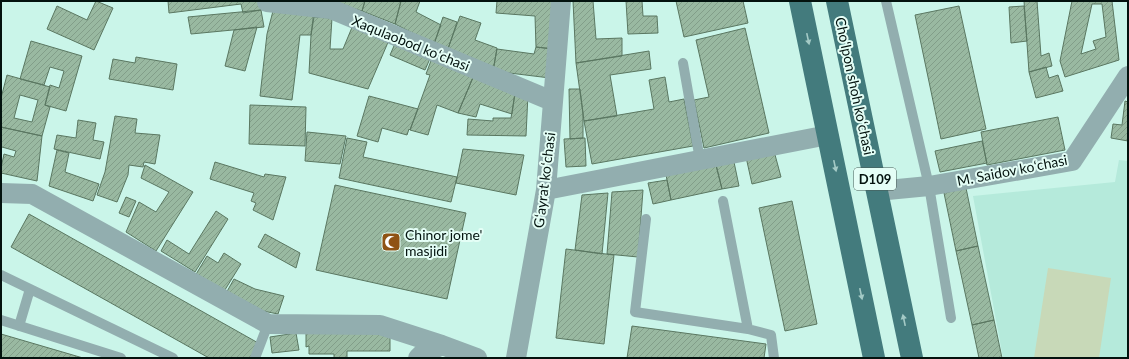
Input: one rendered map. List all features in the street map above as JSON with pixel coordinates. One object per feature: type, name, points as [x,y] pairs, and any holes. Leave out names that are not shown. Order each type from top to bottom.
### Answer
[{"type":"main road","name":"D109","points":[[800,1],[874,358]]},
{"type":"main road","name":"Choʻlpon shoh koʻchasi","points":[[837,1],[912,358]]},
{"type":"street","name":"Xaqulaobod koʻchasi","points":[[267,1],[331,10],[552,101]]},
{"type":"street","name":"Gʻayrat koʻchasi","points":[[516,358],[546,190],[561,1]]},
{"type":"street","name":"M. Saidov koʻchasi","points":[[877,191],[929,186],[1072,161],[1128,76]]},
{"type":"street","points":[[546,190],[828,135]]},
{"type":"street","points":[[1,193],[32,194],[268,324],[380,325],[477,358]]},
{"type":"street","points":[[418,358],[421,355],[442,345]]},
{"type":"lane","points":[[886,1],[929,186],[951,318]]},
{"type":"lane","points":[[683,63],[700,160]]},
{"type":"lane","points":[[723,201],[748,329]]},
{"type":"lane","points":[[646,219],[635,312],[748,329],[771,334],[774,358]]},
{"type":"lane","points":[[1,275],[174,358]]},
{"type":"lane","points":[[19,326],[30,289]]},
{"type":"lane","points":[[1,320],[121,358]]},
{"type":"lane","points":[[255,358],[268,324]]},
{"type":"shaded area","points":[[1119,160],[1128,161],[1128,358],[1003,358],[973,196],[1115,182]]},
{"type":"shaded area","points":[[1048,268],[1111,278],[1099,358],[1034,358]]},
{"type":"building","points":[[96,1],[113,8],[94,50],[47,29],[57,6],[87,20]]},
{"type":"building","points":[[168,1],[260,1],[261,10],[243,13],[241,4],[169,13]]},
{"type":"building","points":[[329,1],[365,1],[362,11]]},
{"type":"building","points":[[365,1],[401,1],[395,24],[362,11]]},
{"type":"building","points":[[401,1],[420,1],[416,12],[441,25],[434,44],[395,24]]},
{"type":"building","points":[[497,1],[552,1],[552,49],[536,47],[535,16],[496,13]]},
{"type":"building","points":[[573,1],[593,1],[596,39],[622,38],[622,56],[576,63]]},
{"type":"building","points":[[626,1],[642,1],[643,16],[657,16],[658,33],[628,34]]},
{"type":"building","points":[[676,1],[743,1],[748,23],[684,37]]},
{"type":"building","points":[[1024,1],[1037,1],[1041,56],[1049,53],[1052,66],[1029,72]]},
{"type":"building","points":[[1072,1],[1112,1],[1119,60],[1065,77],[1060,61]],"holes":[[[1092,4],[1102,4],[1106,37],[1093,41],[1096,49],[1081,54]]]},
{"type":"building","points":[[959,6],[986,129],[941,139],[915,15]]},
{"type":"building","points":[[1024,6],[1027,41],[1011,43],[1009,7]]},
{"type":"building","points":[[261,10],[264,27],[191,34],[188,17]]},
{"type":"building","points":[[273,11],[314,11],[311,35],[300,35],[292,100],[260,96],[267,34]]},
{"type":"building","points":[[460,16],[481,23],[475,40],[497,48],[493,71],[446,54]]},
{"type":"building","points":[[314,17],[332,18],[330,49],[343,49],[353,25],[389,40],[368,89],[309,73],[311,35]]},
{"type":"building","points":[[443,17],[457,22],[448,49],[434,44]]},
{"type":"building","points":[[257,27],[245,71],[225,66],[234,30]]},
{"type":"building","points":[[745,28],[769,133],[704,148],[694,100],[709,97],[696,40]]},
{"type":"building","points":[[397,39],[432,54],[425,70],[390,55]]},
{"type":"building","points":[[31,41],[82,56],[66,111],[45,105],[50,85],[59,88],[64,71],[50,67],[44,85],[20,79]]},
{"type":"building","points":[[536,47],[554,49],[550,78],[493,71],[497,49],[534,54]]},
{"type":"building","points":[[649,51],[651,69],[610,75],[617,116],[584,121],[576,63]]},
{"type":"building","points":[[136,57],[177,64],[173,90],[109,79],[113,59],[135,63]]},
{"type":"building","points":[[432,58],[474,75],[458,113],[437,105],[428,135],[410,130],[430,75],[426,74]]},
{"type":"building","points":[[1046,67],[1049,78],[1058,75],[1063,91],[1036,98],[1029,72]]},
{"type":"building","points":[[7,75],[50,87],[45,105],[50,107],[42,136],[1,127],[1,98]],"holes":[[[20,95],[38,100],[32,122],[14,118]]]},
{"type":"building","points":[[474,75],[515,93],[512,114],[480,104],[476,117],[458,113]]},
{"type":"building","points":[[665,77],[669,102],[684,99],[693,146],[592,164],[584,121],[654,109],[649,80]]},
{"type":"building","points":[[569,89],[580,89],[583,113],[583,138],[570,139]]},
{"type":"building","points":[[515,93],[528,94],[526,136],[467,135],[468,119],[493,121],[493,118],[511,118]]},
{"type":"building","points":[[369,96],[418,109],[407,135],[382,128],[378,142],[357,136]]},
{"type":"building","points":[[1125,101],[1128,102],[1128,141],[1111,138],[1113,124],[1122,125]]},
{"type":"building","points":[[250,105],[306,107],[305,146],[249,144]]},
{"type":"building","points":[[115,116],[137,119],[135,133],[160,135],[155,164],[144,162],[143,167],[129,165],[128,175],[117,202],[97,195],[105,172]]},
{"type":"building","points":[[1058,117],[1065,150],[987,165],[981,132]]},
{"type":"building","points":[[78,120],[96,123],[93,140],[104,142],[100,159],[54,149],[57,135],[76,138]]},
{"type":"building","points":[[1,127],[42,136],[37,181],[1,173],[4,154],[14,157],[16,151],[2,147],[1,149]]},
{"type":"building","points":[[307,132],[346,136],[340,164],[305,161]]},
{"type":"building","points":[[347,138],[367,142],[363,157],[457,177],[451,202],[339,178]]},
{"type":"building","points":[[585,138],[586,166],[566,167],[564,139]]},
{"type":"building","points":[[982,141],[987,163],[940,172],[935,151]]},
{"type":"building","points":[[463,149],[524,155],[516,195],[456,183]]},
{"type":"building","points":[[57,150],[69,153],[65,172],[99,184],[93,201],[49,186]]},
{"type":"building","points":[[774,151],[781,177],[752,184],[746,157]]},
{"type":"building","points":[[215,162],[264,177],[265,174],[286,177],[273,220],[253,210],[256,203],[251,201],[254,193],[210,179]]},
{"type":"building","points":[[734,162],[739,186],[722,189],[716,165]]},
{"type":"building","points":[[145,165],[193,192],[156,251],[126,232],[139,202],[156,212],[169,192],[141,178]]},
{"type":"building","points":[[716,165],[722,189],[671,200],[666,175]]},
{"type":"building","points":[[667,180],[671,200],[653,204],[648,183]]},
{"type":"building","name":"Chinor jome' masjidi","points":[[335,185],[466,213],[447,299],[316,270]]},
{"type":"building","points":[[966,188],[978,246],[956,251],[944,193]]},
{"type":"building","points":[[643,190],[638,257],[607,254],[612,192]]},
{"type":"building","points":[[608,193],[602,254],[575,250],[582,195]]},
{"type":"building","points":[[126,197],[136,201],[129,217],[119,213]]},
{"type":"building","points":[[792,201],[817,324],[785,331],[759,208]]},
{"type":"building","points":[[216,211],[228,219],[195,272],[161,251],[167,240],[189,254]]},
{"type":"building","points":[[29,214],[260,344],[252,358],[209,358],[11,247]]},
{"type":"building","points":[[265,234],[300,253],[296,268],[258,247]]},
{"type":"building","points":[[978,246],[994,320],[972,325],[956,251]]},
{"type":"building","points":[[566,249],[614,255],[604,344],[556,338]]},
{"type":"building","points":[[224,253],[241,264],[223,293],[195,276],[207,256],[218,263]]},
{"type":"building","points":[[234,279],[255,289],[284,296],[278,314],[248,308],[225,295]]},
{"type":"building","points":[[994,320],[1002,358],[979,358],[972,325]]},
{"type":"building","points":[[632,326],[766,344],[764,358],[627,358]]},
{"type":"building","points":[[306,331],[390,331],[390,351],[347,351],[347,358],[334,358],[334,354],[309,354],[309,346],[306,347]]},
{"type":"building","points":[[296,333],[299,350],[272,353],[270,337]]},
{"type":"building","points":[[1,334],[83,358],[1,358]]},
{"type":"place","name":"Chinor jome' masjidi","points":[[391,242]]}]
